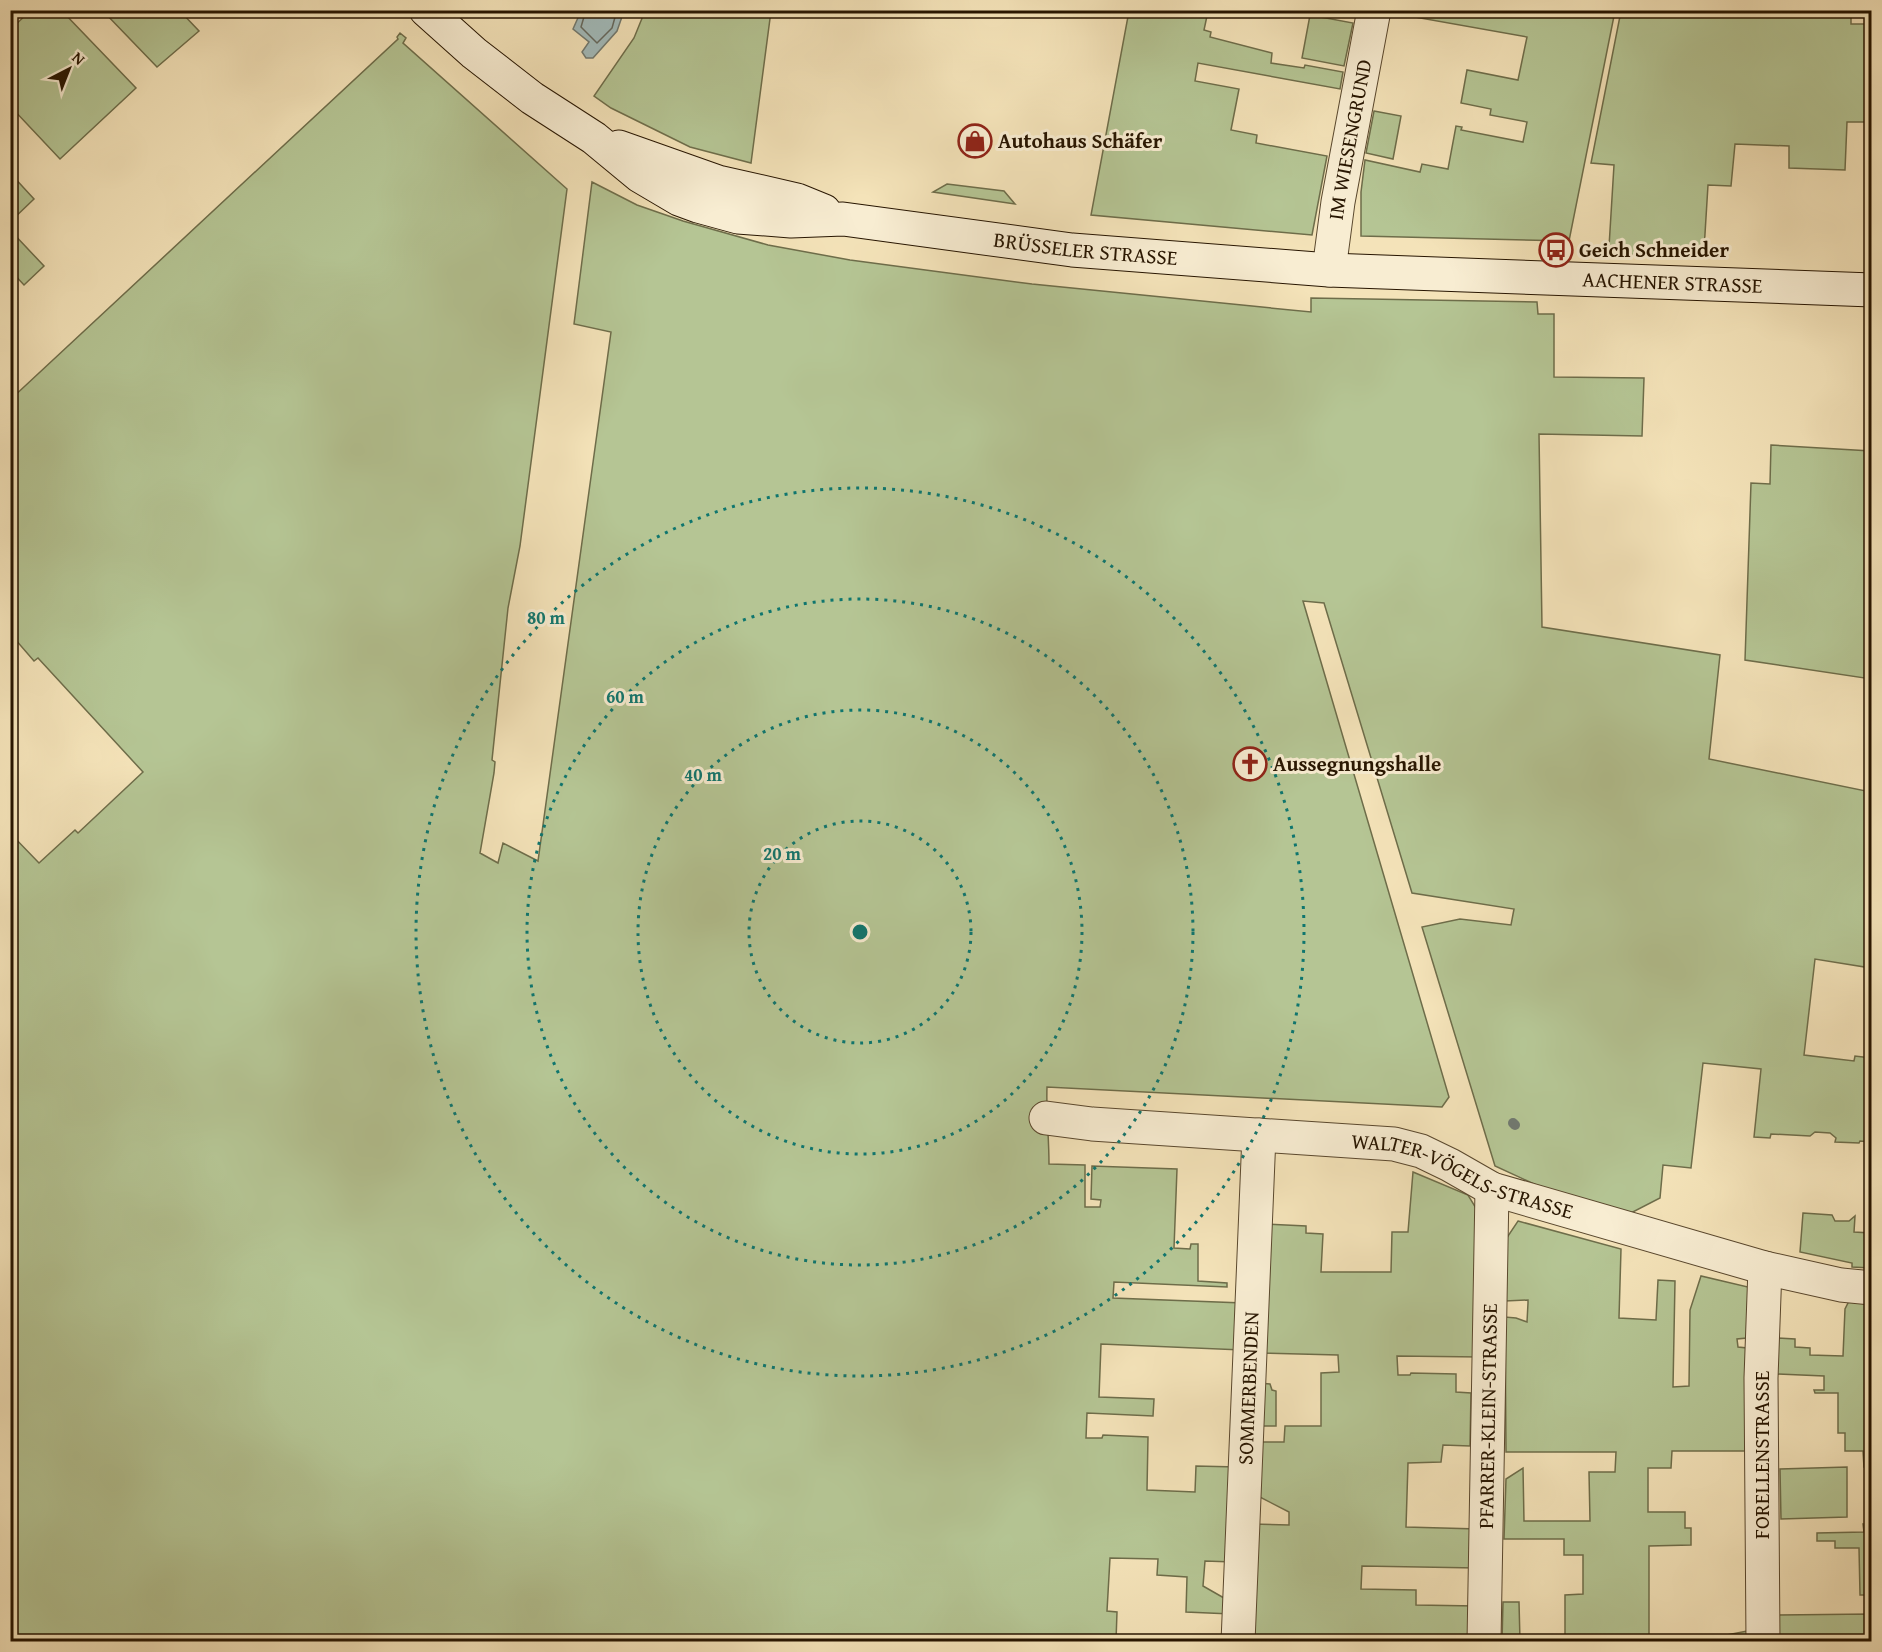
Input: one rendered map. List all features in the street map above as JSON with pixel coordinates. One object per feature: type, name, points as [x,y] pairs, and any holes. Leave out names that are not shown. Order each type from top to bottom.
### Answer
[{"type":"street","name":"BRÜSSELER STRASSE","points":[[426,10],[474,53],[532,98],[594,138],[640,176],[679,199],[698,206],[758,219],[791,221],[843,219],[1072,250],[1329,270]]},
{"type":"street","name":"IM WIESENGRUND","points":[[1329,270],[1338,202],[1374,10]]},
{"type":"street","name":"AACHENER STRASSE","points":[[1329,270],[1872,290]]},
{"type":"street","name":"WALTER-VÖGELS-STRASSE","points":[[1046,1118],[1092,1124],[1394,1144],[1421,1151],[1492,1189],[1765,1268],[1841,1285],[1872,1288]]},
{"type":"street","name":"SOMMERBENDEN","points":[[1238,1641],[1259,1135]]},
{"type":"street","name":"PFARRER-KLEIN-STRASSE","points":[[1484,1641],[1492,1189]]},
{"type":"street","name":"FORELLENSTRASSE","points":[[1763,1641],[1761,1378],[1765,1268]]},
{"type":"green space","points":[[30,11],[62,11],[136,88],[60,159],[11,107],[11,29]]},
{"type":"green space","points":[[103,11],[180,11],[199,31],[157,67]]},
{"type":"green space","points":[[645,11],[771,11],[751,163],[690,147],[611,108],[594,96],[634,38]]},
{"type":"green space","points":[[1129,11],[1189,11],[1207,16],[1204,30],[1211,32],[1210,37],[1272,53],[1271,63],[1304,68],[1305,65],[1343,72],[1340,89],[1198,63],[1195,81],[1239,89],[1231,130],[1257,135],[1256,143],[1327,156],[1312,235],[1091,215]]},
{"type":"green space","points":[[1393,11],[1615,11],[1569,241],[1361,236],[1361,192],[1365,160],[1420,172],[1422,164],[1448,169],[1456,126],[1462,127],[1461,130],[1523,142],[1527,122],[1490,115],[1491,109],[1461,103],[1467,70],[1518,80],[1527,37],[1392,13]]},
{"type":"green space","points":[[1621,11],[1851,11],[1851,24],[1871,24],[1871,122],[1847,122],[1845,170],[1789,168],[1789,146],[1735,144],[1731,186],[1708,185],[1704,250],[1698,257],[1615,254],[1609,247],[1614,165],[1591,163]]},
{"type":"green space","points":[[1310,15],[1353,23],[1344,66],[1302,58]]},
{"type":"green space","points":[[400,33],[406,38],[403,43],[567,189],[520,546],[508,608],[492,760],[495,762],[494,773],[480,853],[498,863],[503,843],[538,861],[611,332],[574,324],[592,182],[637,205],[683,221],[768,245],[850,260],[1032,284],[1311,312],[1311,298],[1537,302],[1538,314],[1554,314],[1554,377],[1644,378],[1642,436],[1539,434],[1542,627],[1720,655],[1709,759],[1871,792],[1871,968],[1815,959],[1804,1055],[1854,1061],[1855,1056],[1871,1058],[1871,1142],[1835,1142],[1836,1138],[1830,1133],[1815,1132],[1810,1136],[1771,1134],[1770,1138],[1754,1137],[1761,1069],[1703,1063],[1691,1168],[1663,1165],[1660,1198],[1629,1214],[1558,1195],[1495,1166],[1422,927],[1460,919],[1511,925],[1514,909],[1412,893],[1324,603],[1303,601],[1449,1097],[1442,1107],[1047,1087],[1049,1164],[1085,1165],[1085,1207],[1100,1207],[1101,1200],[1091,1199],[1092,1166],[1177,1169],[1174,1248],[1190,1249],[1191,1244],[1198,1244],[1198,1281],[1227,1283],[1227,1287],[1114,1282],[1113,1298],[1243,1303],[1242,1350],[1101,1344],[1099,1397],[1154,1399],[1153,1416],[1087,1413],[1086,1438],[1102,1438],[1103,1435],[1148,1437],[1147,1490],[1195,1492],[1196,1466],[1237,1467],[1233,1562],[1205,1561],[1203,1586],[1231,1602],[1231,1614],[1186,1612],[1187,1577],[1157,1575],[1158,1559],[1110,1558],[1107,1611],[1117,1612],[1116,1641],[13,1641],[10,1639],[11,834],[39,863],[75,830],[78,833],[143,772],[38,658],[34,661],[15,639],[11,643],[11,399],[398,39]]},
{"type":"green space","points":[[1374,111],[1401,116],[1393,159],[1366,153]]},
{"type":"green space","points":[[11,174],[34,199],[11,221]]},
{"type":"green space","points":[[947,184],[1004,191],[1015,204],[933,192]]},
{"type":"green space","points":[[10,230],[44,266],[24,285],[11,271]]},
{"type":"green space","points":[[1771,445],[1871,451],[1871,679],[1745,660],[1751,483],[1770,484]]},
{"type":"green space","points":[[1413,1172],[1468,1195],[1482,1218],[1481,1357],[1397,1356],[1398,1375],[1456,1374],[1456,1392],[1471,1393],[1470,1446],[1443,1445],[1441,1462],[1408,1463],[1406,1527],[1478,1529],[1477,1568],[1362,1566],[1361,1589],[1416,1590],[1416,1605],[1476,1606],[1476,1641],[1247,1642],[1252,1524],[1289,1525],[1289,1512],[1254,1494],[1256,1442],[1284,1442],[1285,1426],[1321,1426],[1321,1373],[1339,1372],[1338,1355],[1259,1353],[1265,1224],[1306,1226],[1306,1233],[1323,1234],[1321,1272],[1391,1272],[1392,1232],[1408,1232]]},
{"type":"green space","points":[[1803,1213],[1832,1215],[1835,1221],[1849,1221],[1855,1216],[1854,1232],[1871,1233],[1871,1268],[1852,1267],[1852,1263],[1800,1252]]},
{"type":"green space","points":[[1518,1221],[1621,1249],[1619,1318],[1656,1320],[1658,1280],[1675,1281],[1673,1387],[1689,1386],[1690,1310],[1701,1276],[1748,1287],[1747,1338],[1737,1339],[1738,1347],[1747,1348],[1745,1451],[1672,1451],[1671,1468],[1648,1468],[1648,1512],[1685,1512],[1685,1528],[1691,1528],[1691,1545],[1649,1546],[1649,1635],[1678,1636],[1678,1641],[1531,1641],[1565,1640],[1565,1595],[1583,1594],[1583,1555],[1564,1555],[1564,1539],[1504,1539],[1506,1479],[1523,1468],[1524,1521],[1590,1521],[1589,1472],[1615,1472],[1616,1452],[1506,1452],[1505,1317],[1527,1322],[1528,1303],[1528,1300],[1505,1301],[1506,1239]]},
{"type":"green space","points":[[1849,1301],[1871,1302],[1871,1467],[1864,1467],[1863,1451],[1845,1451],[1845,1433],[1838,1433],[1838,1393],[1815,1393],[1814,1390],[1824,1390],[1824,1376],[1777,1374],[1778,1338],[1795,1339],[1795,1347],[1810,1348],[1810,1355],[1843,1356],[1845,1309]]},
{"type":"green space","points":[[1258,1383],[1270,1384],[1272,1390],[1276,1391],[1276,1426],[1256,1426]]},
{"type":"green space","points":[[1847,1467],[1847,1517],[1781,1519],[1780,1469]]},
{"type":"green space","points":[[1863,1524],[1871,1524],[1871,1595],[1860,1595],[1859,1548],[1835,1548],[1835,1541],[1817,1541],[1817,1533],[1864,1532]]},
{"type":"green space","points":[[1503,1602],[1519,1602],[1520,1641],[1502,1641]]},
{"type":"green space","points":[[1871,1614],[1871,1641],[1771,1641],[1770,1615]]},
{"type":"green space","points":[[1753,1630],[1753,1641],[1726,1641],[1726,1635]]},
{"type":"water","points":[[581,11],[624,11],[617,31],[593,58],[586,58],[582,52],[589,42],[573,29]]},
{"type":"place","name":"Autohaus Schäfer","points":[[975,141]]},
{"type":"place","name":"Geich Schneider","points":[[1556,250]]},
{"type":"place","name":"Aussegnungshalle","points":[[1250,764]]}]
